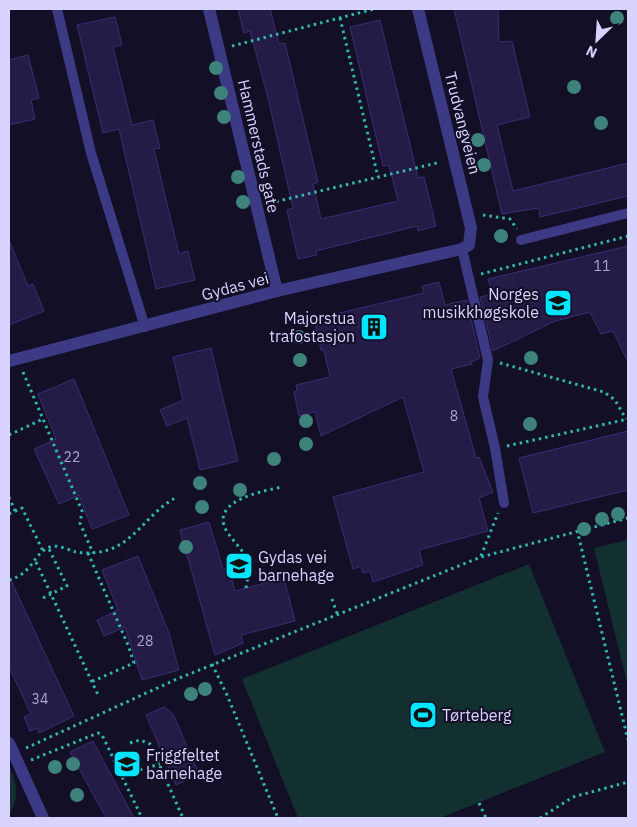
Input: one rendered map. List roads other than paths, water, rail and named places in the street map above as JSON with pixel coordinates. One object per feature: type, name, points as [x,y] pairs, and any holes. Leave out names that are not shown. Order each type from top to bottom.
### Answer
[{"type":"street","name":"Hammerstads gate","points":[[209,9],[277,291]]},
{"type":"street","name":"Trudvangveien","points":[[418,9],[469,220],[472,238],[465,247]]},
{"type":"street","name":"Gydas vei","points":[[9,361],[277,291],[465,247]]},
{"type":"street","points":[[11,748],[43,818]]},
{"type":"lane","points":[[56,9],[91,153],[145,326]]},
{"type":"lane","points":[[521,240],[628,213]]},
{"type":"lane","points":[[465,247],[488,360],[483,397],[495,448],[504,503]]},
{"type":"place","name":"Norges musikkhøgskole","points":[[558,303]]},
{"type":"place","name":"Majorstua trafostasjon","points":[[374,327]]},
{"type":"place","name":"Gydas vei barnehage","points":[[239,566]]},
{"type":"place","name":"Tørteberg","points":[[423,715]]},
{"type":"place","name":"Friggfeltet barnehage","points":[[127,764]]}]
